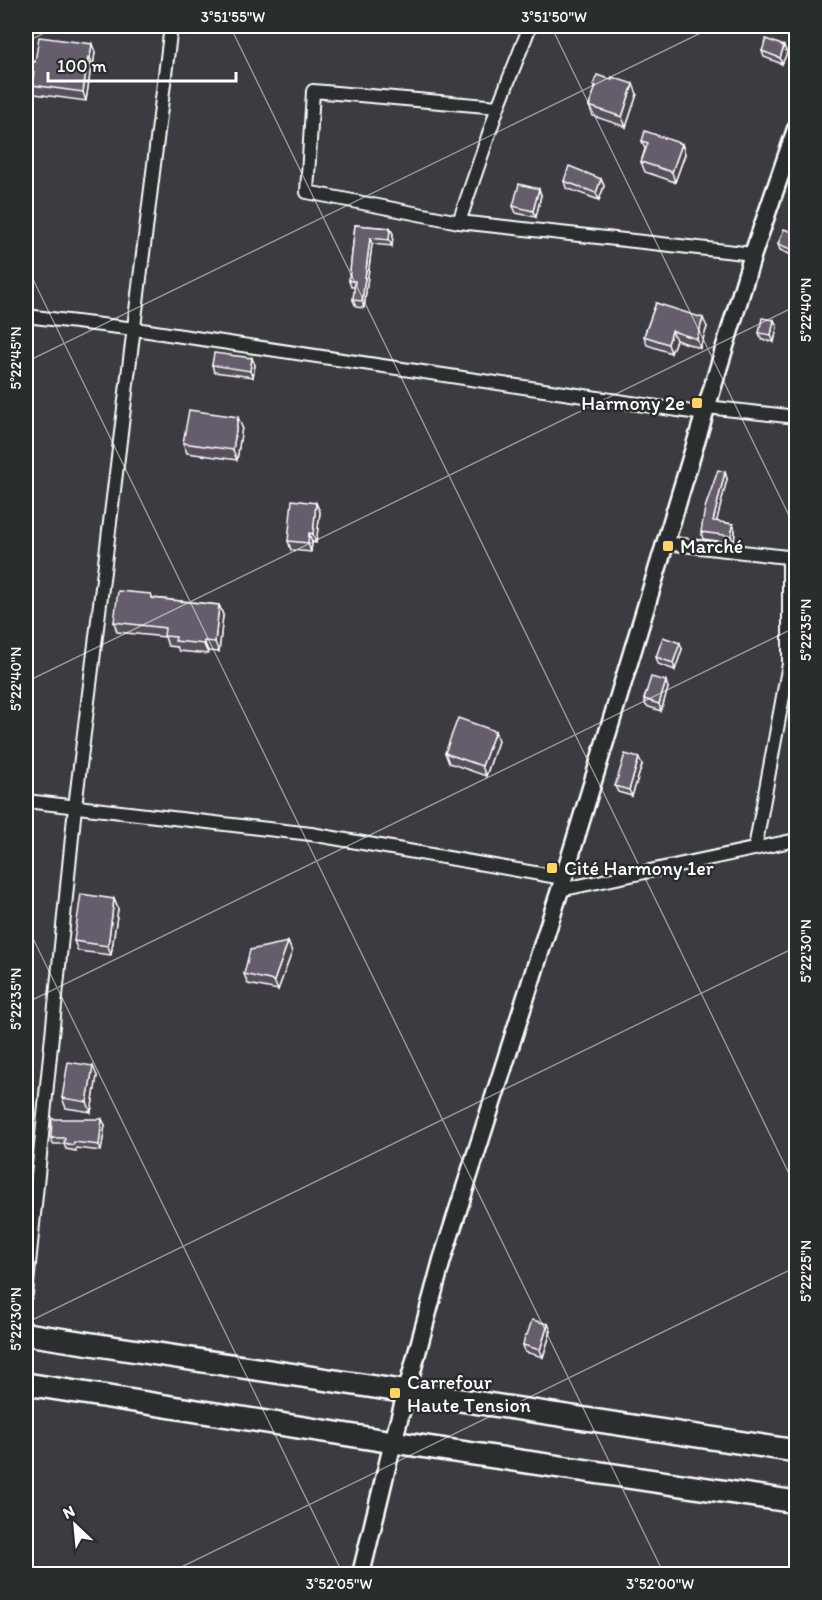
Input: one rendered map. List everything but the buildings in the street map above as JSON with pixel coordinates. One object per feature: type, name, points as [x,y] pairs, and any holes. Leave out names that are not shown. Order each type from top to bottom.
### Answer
[{"type":"highway","points":[[26,1334],[796,1451]]},
{"type":"highway","points":[[26,1384],[796,1502]]},
{"type":"street","points":[[26,1294],[75,807],[171,26]]},
{"type":"street","points":[[459,222],[498,107],[530,26]]},
{"type":"street","points":[[498,107],[314,91],[307,192],[459,222],[753,254]]},
{"type":"street","points":[[361,1575],[393,1442],[442,1260],[561,884],[753,254],[796,129]]},
{"type":"street","points":[[26,316],[135,329],[706,410],[796,417]]},
{"type":"street","points":[[665,543],[793,558],[789,663],[756,848]]},
{"type":"street","points":[[26,801],[311,834],[561,884],[796,840]]},
{"type":"place","name":"Harmony 2e","points":[[697,403]]},
{"type":"place","name":"Marché","points":[[668,546]]},
{"type":"place","name":"Cité Harmony 1er","points":[[552,868]]},
{"type":"place","name":"Carrefour Haute Tension","points":[[395,1393]]}]
